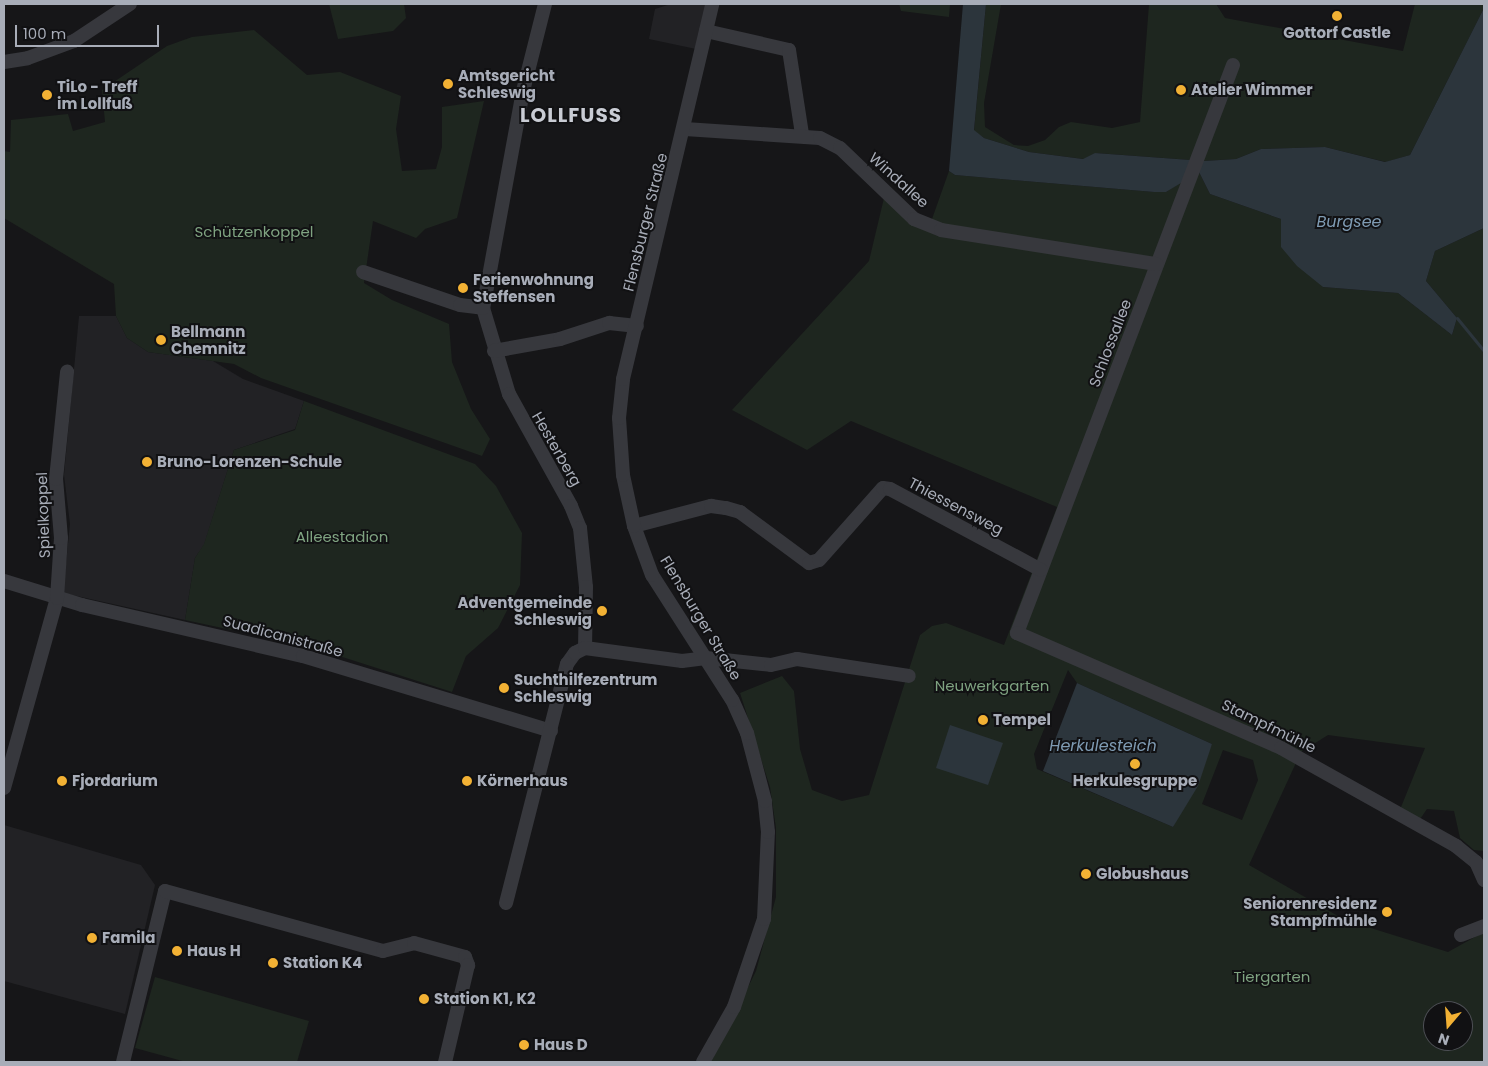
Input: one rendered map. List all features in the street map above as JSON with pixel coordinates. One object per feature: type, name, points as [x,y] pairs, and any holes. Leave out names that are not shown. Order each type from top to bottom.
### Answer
[{"type":"street","points":[[5,59],[28,58],[74,42],[130,4]]},
{"type":"street","name":"Hesterberg","points":[[545,4],[525,82],[482,308],[509,394],[571,506],[580,528],[586,587],[585,648]]},
{"type":"street","name":"Flensburger Straße","points":[[703,1062],[734,1007],[759,942],[766,906],[768,832],[765,801],[747,733],[720,678],[652,575],[634,526],[623,475],[619,418],[623,379],[685,129],[712,4]]},
{"type":"street","points":[[706,31],[789,50],[802,134]]},
{"type":"street","name":"Schlossallee","points":[[1017,633],[1233,65]]},
{"type":"street","name":"Windallee","points":[[685,129],[802,134],[820,138],[840,148],[914,219],[941,230],[1156,264]]},
{"type":"street","points":[[363,272],[460,305],[482,308]]},
{"type":"street","points":[[494,351],[560,339],[609,323],[637,326]]},
{"type":"street","name":"Spielkoppel","points":[[4,788],[57,598],[61,538],[56,478],[67,372]]},
{"type":"street","name":"Thiessensweg","points":[[634,526],[711,506],[726,508],[740,512],[809,563],[818,560],[883,488],[890,489],[1041,570]]},
{"type":"street","name":"Suadicanistraße","points":[[4,581],[57,598],[303,656],[551,731]]},
{"type":"street","name":"Stampfmühle","points":[[1017,633],[1281,748],[1456,846],[1476,862],[1484,880]]},
{"type":"street","points":[[506,902],[568,664],[574,653],[585,648],[682,661],[706,658],[771,665],[797,659],[909,676]]},
{"type":"street","points":[[123,1062],[165,891],[383,951],[414,943],[465,957],[468,965],[445,1062]]},
{"type":"street","points":[[1461,935],[1484,926]]},
{"type":"shaded area","points":[[671,4],[707,4],[696,49],[649,39],[655,9]]},
{"type":"shaded area","name":"Bruno-Lorenzen-Schule","points":[[79,316],[116,316],[127,338],[148,352],[213,361],[243,379],[304,401],[295,429],[234,450],[204,545],[195,558],[185,620],[63,593],[70,524],[64,475]]},
{"type":"shaded area","points":[[4,825],[141,865],[155,885],[125,1014],[4,981]]},
{"type":"green space","points":[[329,4],[404,4],[406,18],[393,31],[338,39]]},
{"type":"green space","points":[[899,4],[950,4],[949,17],[901,11]]},
{"type":"green space","points":[[986,4],[1001,4],[984,103],[985,127],[1014,145],[1028,146],[1045,140],[1059,127],[1071,122],[1112,128],[1140,122],[1149,4],[1216,4],[1225,18],[1403,51],[1415,4],[1484,4],[1484,8],[1410,155],[1386,162],[1325,147],[1261,149],[1236,159],[1204,161],[1096,153],[1084,159],[1029,152],[984,138],[974,131]]},
{"type":"green space","name":"Schützenkoppel","points":[[254,30],[307,75],[340,72],[401,96],[396,129],[402,171],[436,169],[442,147],[442,107],[484,101],[457,218],[425,229],[416,238],[373,221],[364,283],[392,300],[449,324],[452,362],[471,409],[490,439],[482,456],[261,378],[234,364],[148,352],[127,338],[116,316],[114,284],[4,218],[4,151],[10,152],[11,120],[68,114],[73,131],[105,122],[102,90],[167,46],[192,37]]},
{"type":"green space","points":[[1191,169],[1199,172],[1210,194],[1281,219],[1323,287],[1398,293],[1452,335],[1457,318],[1426,281],[1435,251],[1484,228],[1484,851],[1474,850],[1460,838],[1454,811],[1427,809],[1418,822],[1399,812],[1425,748],[1328,735],[1301,752],[1249,865],[1345,920],[1448,952],[1484,932],[1484,1062],[711,1062],[756,971],[776,897],[776,828],[770,787],[740,693],[782,676],[794,691],[800,749],[812,790],[842,801],[869,795],[920,635],[932,626],[946,623],[1004,645],[1057,507],[851,421],[807,450],[732,410],[869,261],[884,198],[914,226],[932,219],[949,171],[955,175],[1166,192],[1180,183]],"holes":[[[1068,670],[1077,683],[1212,744],[1173,827],[1037,769],[1034,754]],[[1223,750],[1253,760],[1258,780],[1242,820],[1202,804]]]},
{"type":"green space","name":"Alleestadion","points":[[304,401],[475,464],[496,486],[522,533],[520,585],[498,628],[466,656],[452,692],[311,647],[185,620],[195,558],[204,544],[234,450],[295,430]]},
{"type":"green space","points":[[155,977],[309,1021],[297,1062],[186,1062],[135,1048]]},
{"type":"water","name":"Burgsee","points":[[963,4],[986,4],[974,130],[984,138],[1029,152],[1083,159],[1095,153],[1204,161],[1236,159],[1261,149],[1325,147],[1385,162],[1410,155],[1484,8],[1484,228],[1435,251],[1426,281],[1457,318],[1452,335],[1398,293],[1323,287],[1297,266],[1281,247],[1281,219],[1210,194],[1199,172],[1191,169],[1181,183],[1166,192],[955,175],[949,171]]},
{"type":"water","name":"Herkulesteich","points":[[1077,683],[1212,744],[1198,786],[1173,827],[1043,771]]},
{"type":"water","points":[[950,725],[1003,743],[988,785],[936,768]]},
{"type":"waterway","points":[[1457,318],[1484,351]]},
{"type":"place","name":"Gottorf Castle","points":[[1337,16]]},
{"type":"place","name":"Amtsgericht Schleswig","points":[[448,84]]},
{"type":"place","name":"Atelier Wimmer","points":[[1181,90]]},
{"type":"place","name":"TiLo - Treff im Lollfuß","points":[[47,95]]},
{"type":"place","name":"Ferienwohnung Steffensen","points":[[463,288]]},
{"type":"place","name":"Bellmann Chemnitz","points":[[161,340]]},
{"type":"place","name":"Bruno-Lorenzen-Schule","points":[[147,462]]},
{"type":"place","name":"Adventgemeinde Schleswig","points":[[602,611]]},
{"type":"place","name":"Suchthilfezentrum Schleswig","points":[[504,688]]},
{"type":"place","name":"Tempel","points":[[983,720]]},
{"type":"place","name":"Herkulesgruppe","points":[[1135,764]]},
{"type":"place","name":"Fjordarium","points":[[62,781]]},
{"type":"place","name":"Körnerhaus","points":[[467,781]]},
{"type":"place","name":"Globushaus","points":[[1086,874]]},
{"type":"place","name":"Seniorenresidenz Stampfmühle","points":[[1387,912]]},
{"type":"place","name":"Famila","points":[[92,938]]},
{"type":"place","name":"Haus H","points":[[177,951]]},
{"type":"place","name":"Station K4","points":[[273,963]]},
{"type":"place","name":"Station K1, K2","points":[[424,999]]},
{"type":"place","name":"Haus D","points":[[524,1045]]},
{"type":"district","name":"LOLLFUSS","points":[[571,115]]},
{"type":"park label","name":"Neuwerkgarten","points":[[992,686]]},
{"type":"park label","name":"Tiergarten","points":[[1272,977]]}]
